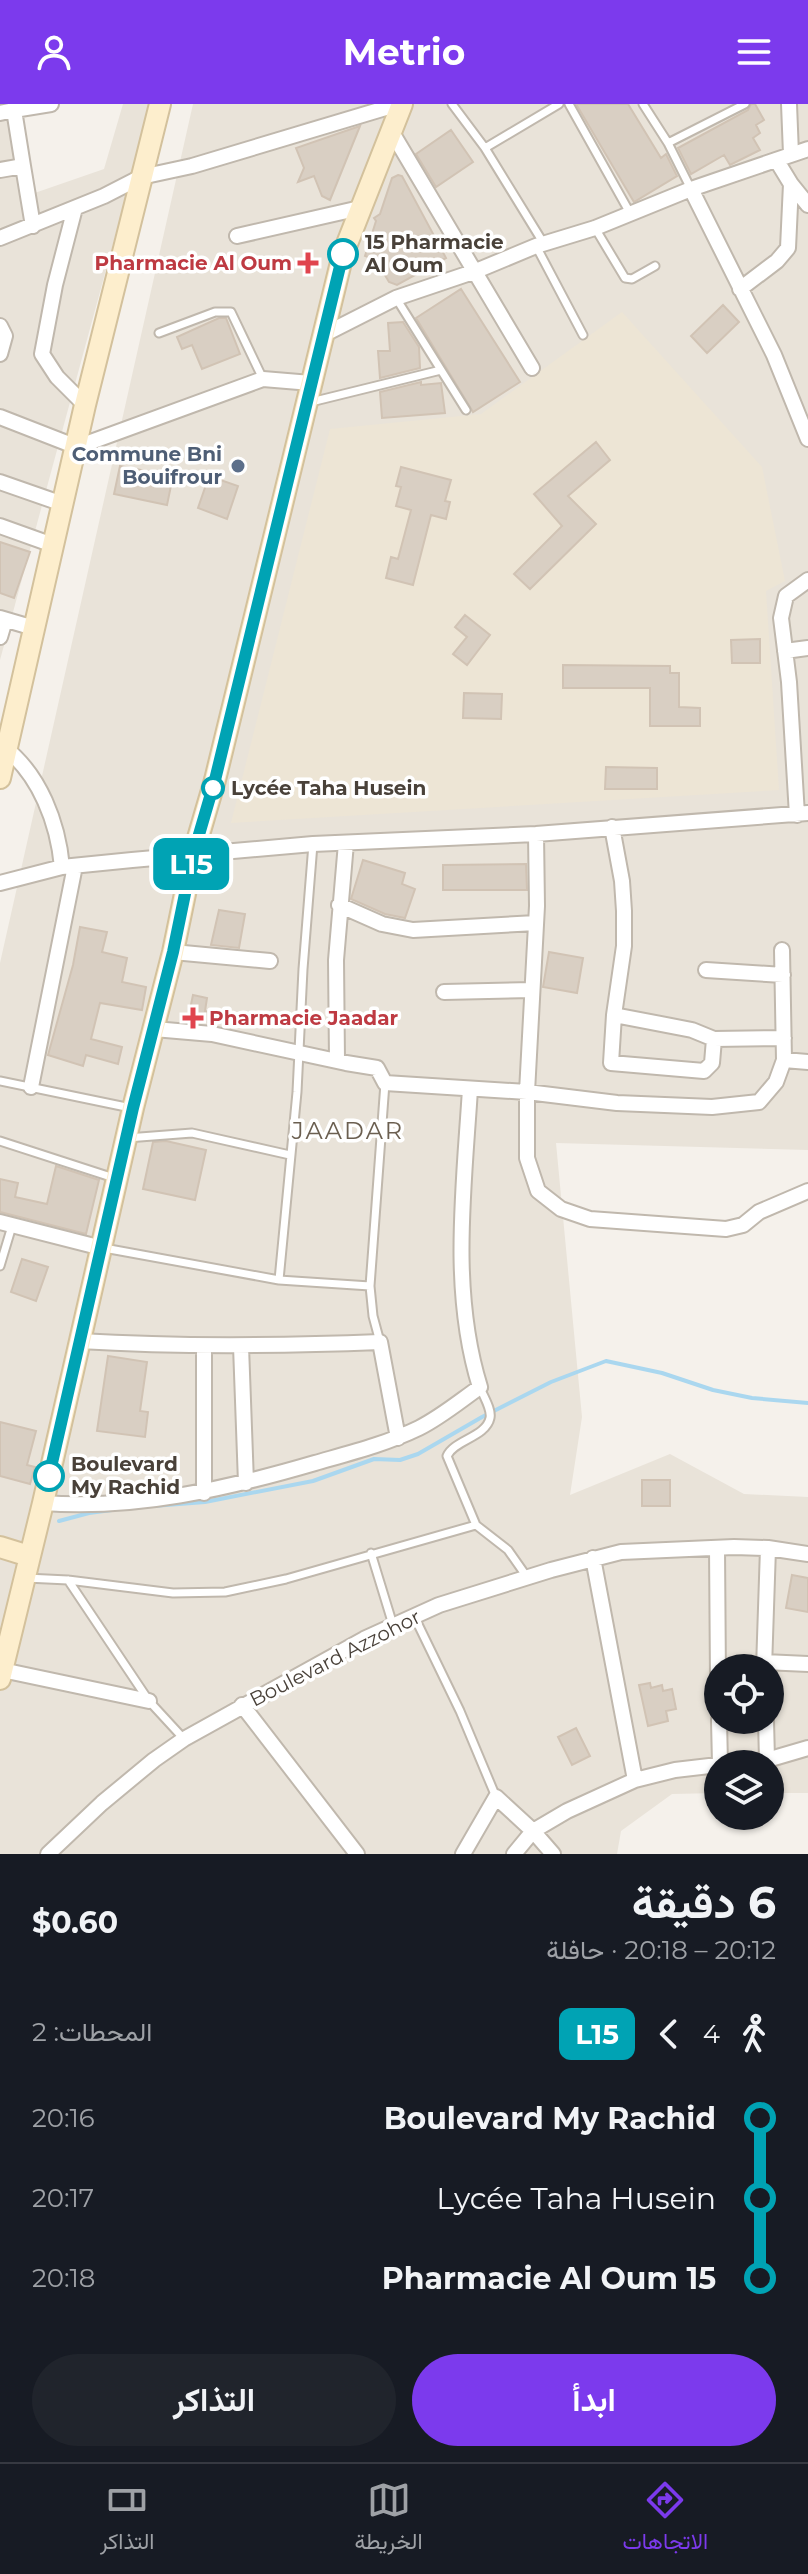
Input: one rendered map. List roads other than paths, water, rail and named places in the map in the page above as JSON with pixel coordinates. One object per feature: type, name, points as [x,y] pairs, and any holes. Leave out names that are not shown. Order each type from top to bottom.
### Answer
[{"type":"main road","points":[[0,778],[3,746],[160,104]]},
{"type":"main road","points":[[1,1674],[116,1179],[173,952],[193,855],[215,780],[343,254],[400,104]]},
{"type":"main road","points":[[0,1547],[29,1556]]},
{"type":"street","points":[[33,226],[23,166],[7,111],[51,104]]},
{"type":"street","points":[[0,238],[141,177],[192,166],[400,104]]},
{"type":"street","points":[[740,289],[777,261],[788,248],[791,184],[784,158],[789,104]]},
{"type":"street","points":[[390,129],[532,368]]},
{"type":"street","points":[[325,334],[396,298],[808,149]]},
{"type":"street","points":[[0,170],[23,166]]},
{"type":"street","points":[[791,184],[808,205]]},
{"type":"street","points":[[691,189],[803,410],[808,439]]},
{"type":"street","points":[[75,208],[55,285],[42,354],[57,377],[85,405]]},
{"type":"street","points":[[237,236],[360,208]]},
{"type":"street","points":[[0,326],[5,339],[0,354]]},
{"type":"street","points":[[0,417],[77,447],[263,379],[309,393]]},
{"type":"street","points":[[0,482],[63,504]]},
{"type":"street","points":[[0,526],[53,545]]},
{"type":"street","points":[[0,883],[69,867],[313,844],[536,834],[802,814],[781,618],[786,596],[808,580]]},
{"type":"street","points":[[0,637],[3,619],[34,628]]},
{"type":"street","points":[[785,651],[808,648]]},
{"type":"street","points":[[3,746],[21,765],[49,810],[69,867],[31,1087]]},
{"type":"street","points":[[612,827],[622,881],[624,946],[611,1063],[704,1071],[712,1063],[714,1039]]},
{"type":"street","points":[[536,834],[536,923],[527,1092],[527,1158],[538,1191],[561,1209],[590,1219],[726,1229],[743,1225],[759,1212],[808,1191]]},
{"type":"street","points":[[337,1060],[336,960],[346,843]]},
{"type":"street","points":[[339,905],[382,924],[405,929],[536,923]]},
{"type":"street","points":[[154,1029],[212,1034],[373,1066],[385,1083],[527,1092],[617,1103],[712,1107],[759,1102],[776,1082],[784,1060],[782,950]]},
{"type":"street","points":[[173,952],[270,961]]},
{"type":"street","points":[[706,970],[783,975]]},
{"type":"street","points":[[444,992],[532,990]]},
{"type":"street","points":[[614,1015],[692,1030],[714,1039],[784,1038]]},
{"type":"street","points":[[784,1060],[808,1062]]},
{"type":"street","points":[[43,1503],[115,1504],[204,1493],[246,1483],[398,1438],[481,1390],[470,1347],[462,1260],[470,1089]]},
{"type":"street","points":[[6,1224],[102,1248]]},
{"type":"street","points":[[79,1341],[204,1346],[380,1342],[398,1438]]},
{"type":"street","points":[[204,1346],[204,1493]]},
{"type":"street","points":[[241,1346],[246,1483]]},
{"type":"street","points":[[717,1548],[718,1654]]},
{"type":"street","points":[[764,1654],[768,1548]]},
{"type":"street","name":"Boulevard Azzohor","points":[[48,1854],[102,1803],[184,1739],[393,1625],[439,1605],[621,1552],[768,1548],[808,1554]]},
{"type":"street","points":[[593,1558],[635,1780]]},
{"type":"street","points":[[784,1665],[808,1664]]},
{"type":"street","points":[[1,1674],[149,1701]]},
{"type":"street","points":[[242,1705],[357,1854]]},
{"type":"street","points":[[784,1755],[808,1748]]},
{"type":"street","points":[[514,1854],[533,1831],[567,1811],[635,1780],[704,1766]]},
{"type":"street","points":[[463,1854],[496,1797],[553,1854]]},
{"type":"lane","points":[[452,104],[485,148],[540,245],[583,335]]},
{"type":"lane","points":[[485,148],[559,104]]},
{"type":"lane","points":[[569,104],[630,213]]},
{"type":"lane","points":[[643,104],[668,143],[691,189]]},
{"type":"lane","points":[[668,143],[745,104]]},
{"type":"lane","points":[[595,228],[625,278],[632,279],[655,266]]},
{"type":"lane","points":[[396,298],[466,410]]},
{"type":"lane","points":[[159,333],[215,312],[229,311],[263,379]]},
{"type":"lane","points":[[309,393],[441,370]]},
{"type":"lane","points":[[279,1280],[313,844]]},
{"type":"lane","points":[[0,1081],[133,1108]]},
{"type":"lane","points":[[380,1342],[370,1286],[385,1083]]},
{"type":"lane","points":[[127,1138],[192,1133],[290,1155]]},
{"type":"lane","points":[[0,1141],[116,1179]]},
{"type":"lane","points":[[0,1266],[6,1224]]},
{"type":"lane","points":[[102,1248],[279,1280],[370,1286]]},
{"type":"lane","points":[[481,1390],[489,1412],[487,1424],[453,1448],[447,1456],[476,1525],[508,1550],[528,1578]]},
{"type":"lane","points":[[24,1578],[68,1580],[148,1591],[212,1593],[286,1579],[476,1525]]},
{"type":"lane","points":[[371,1553],[393,1625]]},
{"type":"lane","points":[[68,1580],[149,1701],[184,1739]]},
{"type":"lane","points":[[414,1616],[460,1711],[496,1797]]},
{"type":"waterway","points":[[153,1506],[205,1502],[313,1481],[374,1459],[400,1460],[418,1454],[551,1382],[606,1361],[662,1373],[713,1390],[752,1398],[808,1403]]},
{"type":"waterway","points":[[59,1521],[112,1510]]},
{"type":"place","name":"15 Pharmacie Al Oum","points":[[343,254]]},
{"type":"place","name":"Pharmacie Al Oum","points":[[308,263]]},
{"type":"place","name":"Commune Bni Bouifrour","points":[[238,466]]},
{"type":"place","name":"Lycée Taha Husein","points":[[213,788]]},
{"type":"place","name":"Pharmacie Jaadar","points":[[193,1018]]},
{"type":"place","name":"Boulevard My Rachid","points":[[49,1476]]},
{"type":"district","name":"JAADAR","points":[[348,1131]]}]
